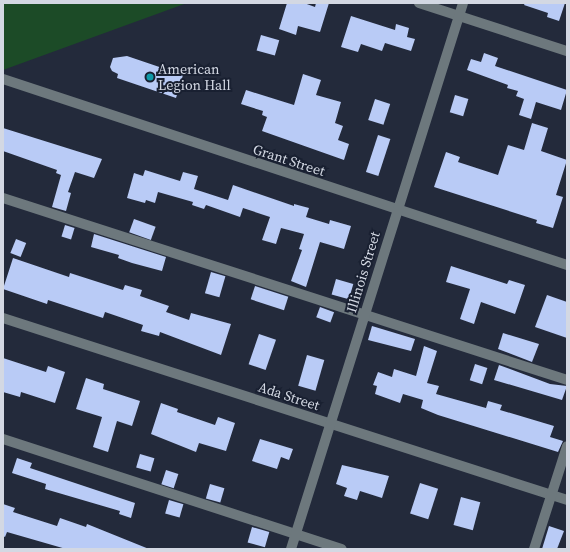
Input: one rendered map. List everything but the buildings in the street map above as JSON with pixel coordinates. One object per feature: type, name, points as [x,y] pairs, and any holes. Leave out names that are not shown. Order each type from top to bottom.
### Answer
[{"type":"street","points":[[419,3],[567,51]]},
{"type":"street","name":"Illinois Street","points":[[291,549],[463,3]]},
{"type":"street","name":"Grant Street","points":[[3,79],[567,265]]},
{"type":"street","points":[[3,198],[567,380]]},
{"type":"street","name":"Ada Street","points":[[3,318],[567,500]]},
{"type":"street","points":[[3,439],[342,549]]},
{"type":"street","points":[[534,549],[567,446]]},
{"type":"green space","points":[[3,3],[187,3],[3,70]]},
{"type":"place","name":"American Legion Hall","points":[[150,77]]}]
